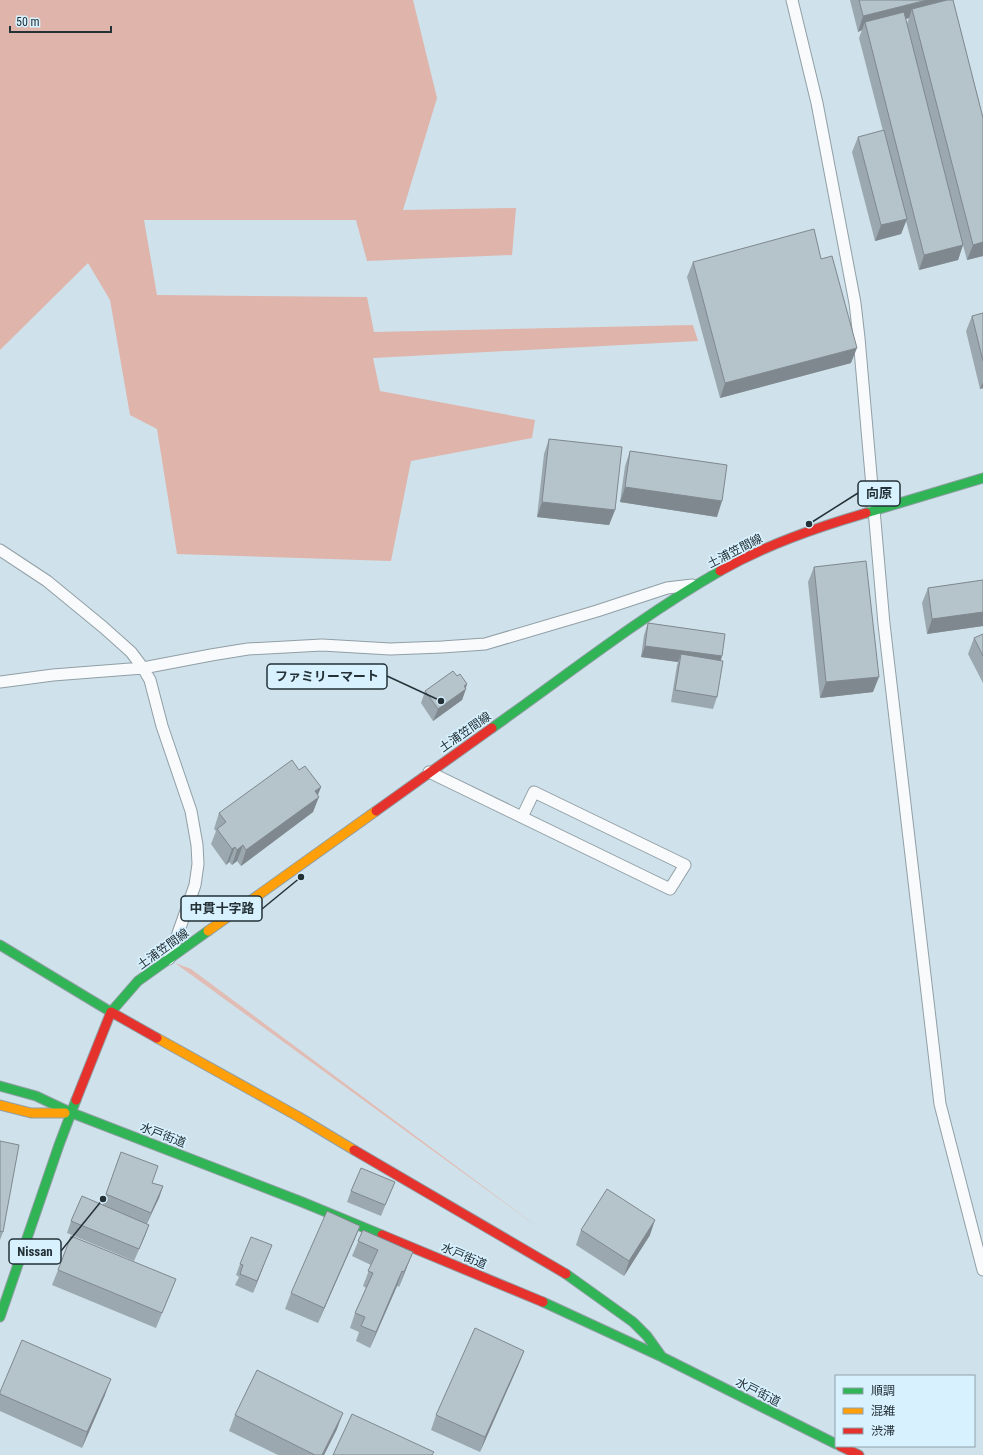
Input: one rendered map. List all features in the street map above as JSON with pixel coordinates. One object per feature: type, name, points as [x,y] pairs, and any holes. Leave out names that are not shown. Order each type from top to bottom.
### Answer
[{"type":"main road","name":"土浦笠間線","points":[[0,1317],[57,1152],[111,1012],[138,981],[632,628],[698,584],[740,560],[790,538],[874,510],[983,478]]},
{"type":"main road","points":[[0,945],[111,1012],[299,1117],[576,1280],[632,1322],[647,1336],[662,1357]]},
{"type":"main road","name":"水戸街道","points":[[0,1086],[36,1096],[72,1113],[288,1196],[556,1308],[662,1357],[835,1444]]},
{"type":"main road","name":"水戸街道","points":[[0,1105],[31,1114],[72,1113]]},
{"type":"main road","points":[[842,1447],[858,1455]]},
{"type":"street","points":[[792,0],[817,103],[855,303],[860,338],[884,624],[940,1104],[983,1270]]},
{"type":"street","points":[[0,550],[47,581],[104,627],[132,652],[150,680],[162,726],[191,811],[197,845],[198,864],[195,885],[169,959]]},
{"type":"street","points":[[0,682],[53,675],[143,668],[211,655],[271,647],[322,645],[390,649],[485,644],[597,611],[667,588],[698,584]]},
{"type":"street","points":[[429,772],[670,889],[685,866],[534,792],[522,817]]},
{"type":"shaded area","points":[[0,0],[413,0],[437,98],[403,210],[516,208],[512,255],[367,261],[356,220],[144,220],[157,295],[367,297],[374,332],[693,325],[698,341],[373,358],[380,391],[535,420],[532,438],[411,461],[391,561],[177,554],[157,429],[130,415],[110,300],[88,263],[0,350]]},
{"type":"shaded area","points":[[175,963],[191,969],[546,1233]]},
{"type":"building","points":[[859,0],[927,0],[863,16]]},
{"type":"building","points":[[947,0],[953,0],[983,118],[983,242],[973,245],[912,9]]},
{"type":"building","points":[[904,12],[963,245],[924,255],[865,22]]},
{"type":"building","points":[[884,130],[907,219],[881,225],[858,137]]},
{"type":"building","points":[[814,229],[821,259],[832,256],[857,348],[725,383],[693,262]]},
{"type":"building","points":[[983,313],[983,361],[972,316]]},
{"type":"building","points":[[549,439],[622,447],[615,510],[542,502]]},
{"type":"building","points":[[630,451],[727,465],[722,501],[625,487]]},
{"type":"building","points":[[866,561],[879,677],[826,682],[814,567]]},
{"type":"building","points":[[983,580],[983,612],[932,619],[928,588]]},
{"type":"building","points":[[648,623],[725,634],[722,656],[645,646]]},
{"type":"building","points":[[983,634],[983,656],[974,638]]},
{"type":"building","points":[[681,654],[723,661],[717,697],[675,690]]},
{"type":"building","points":[[453,671],[457,676],[460,674],[467,684],[464,686],[466,689],[438,709],[425,691]]},
{"type":"building","points":[[292,760],[299,770],[305,766],[321,787],[315,791],[319,797],[246,850],[243,845],[237,850],[235,847],[232,849],[217,829],[226,822],[219,813]]},
{"type":"building","points":[[0,1141],[19,1145],[3,1232],[0,1231]]},
{"type":"building","points":[[121,1152],[158,1166],[152,1183],[163,1186],[151,1213],[106,1194]]},
{"type":"building","points":[[361,1168],[395,1182],[385,1205],[351,1191]]},
{"type":"building","points":[[607,1189],[655,1220],[629,1261],[581,1230]]},
{"type":"building","points":[[82,1196],[149,1225],[139,1249],[71,1221]]},
{"type":"building","points":[[327,1211],[360,1226],[324,1308],[291,1293]]},
{"type":"building","points":[[363,1230],[413,1252],[404,1272],[402,1271],[376,1332],[361,1326],[365,1317],[355,1313],[373,1273],[368,1271],[378,1250],[358,1241]]},
{"type":"building","points":[[71,1236],[176,1279],[162,1313],[58,1270]]},
{"type":"building","points":[[251,1237],[272,1245],[257,1281],[240,1274],[243,1265],[240,1264]]},
{"type":"building","points":[[475,1328],[524,1351],[485,1437],[436,1415]]},
{"type":"building","points":[[22,1340],[111,1379],[87,1432],[0,1394]]},
{"type":"building","points":[[257,1370],[343,1413],[322,1455],[315,1455],[235,1415]]},
{"type":"building","points":[[352,1414],[434,1452],[432,1455],[333,1455]]},
{"type":"traffic: fast","points":[[866,513],[983,478]]},
{"type":"traffic: fast","points":[[492,728],[661,607],[720,571]]},
{"type":"traffic: fast","points":[[0,945],[111,1012],[138,981],[208,931]]},
{"type":"traffic: fast","points":[[0,1086],[36,1096],[72,1113],[302,1202],[382,1235]]},
{"type":"traffic: fast","points":[[0,1317],[76,1100]]},
{"type":"traffic: fast","points":[[566,1274],[633,1322],[647,1336],[662,1357]]},
{"type":"traffic: fast","points":[[543,1302],[662,1357],[835,1444]]},
{"type":"traffic: slow","points":[[208,931],[376,811]]},
{"type":"traffic: slow","points":[[157,1038],[299,1117],[354,1150]]},
{"type":"traffic: slow","points":[[0,1105],[31,1113],[65,1113]]},
{"type":"traffic: jam","points":[[720,571],[773,545],[866,513]]},
{"type":"traffic: jam","points":[[376,811],[492,728]]},
{"type":"traffic: jam","points":[[76,1100],[111,1012],[157,1038]]},
{"type":"traffic: jam","points":[[354,1150],[566,1274]]},
{"type":"traffic: jam","points":[[382,1235],[543,1302]]},
{"type":"traffic: jam","points":[[842,1447],[859,1455]]},
{"type":"place","name":"向原","points":[[809,524]]},
{"type":"place","name":"ファミリーマート","points":[[441,701]]},
{"type":"place","name":"中貫十字路","points":[[301,877]]},
{"type":"place","name":"Nissan","points":[[103,1199]]}]
